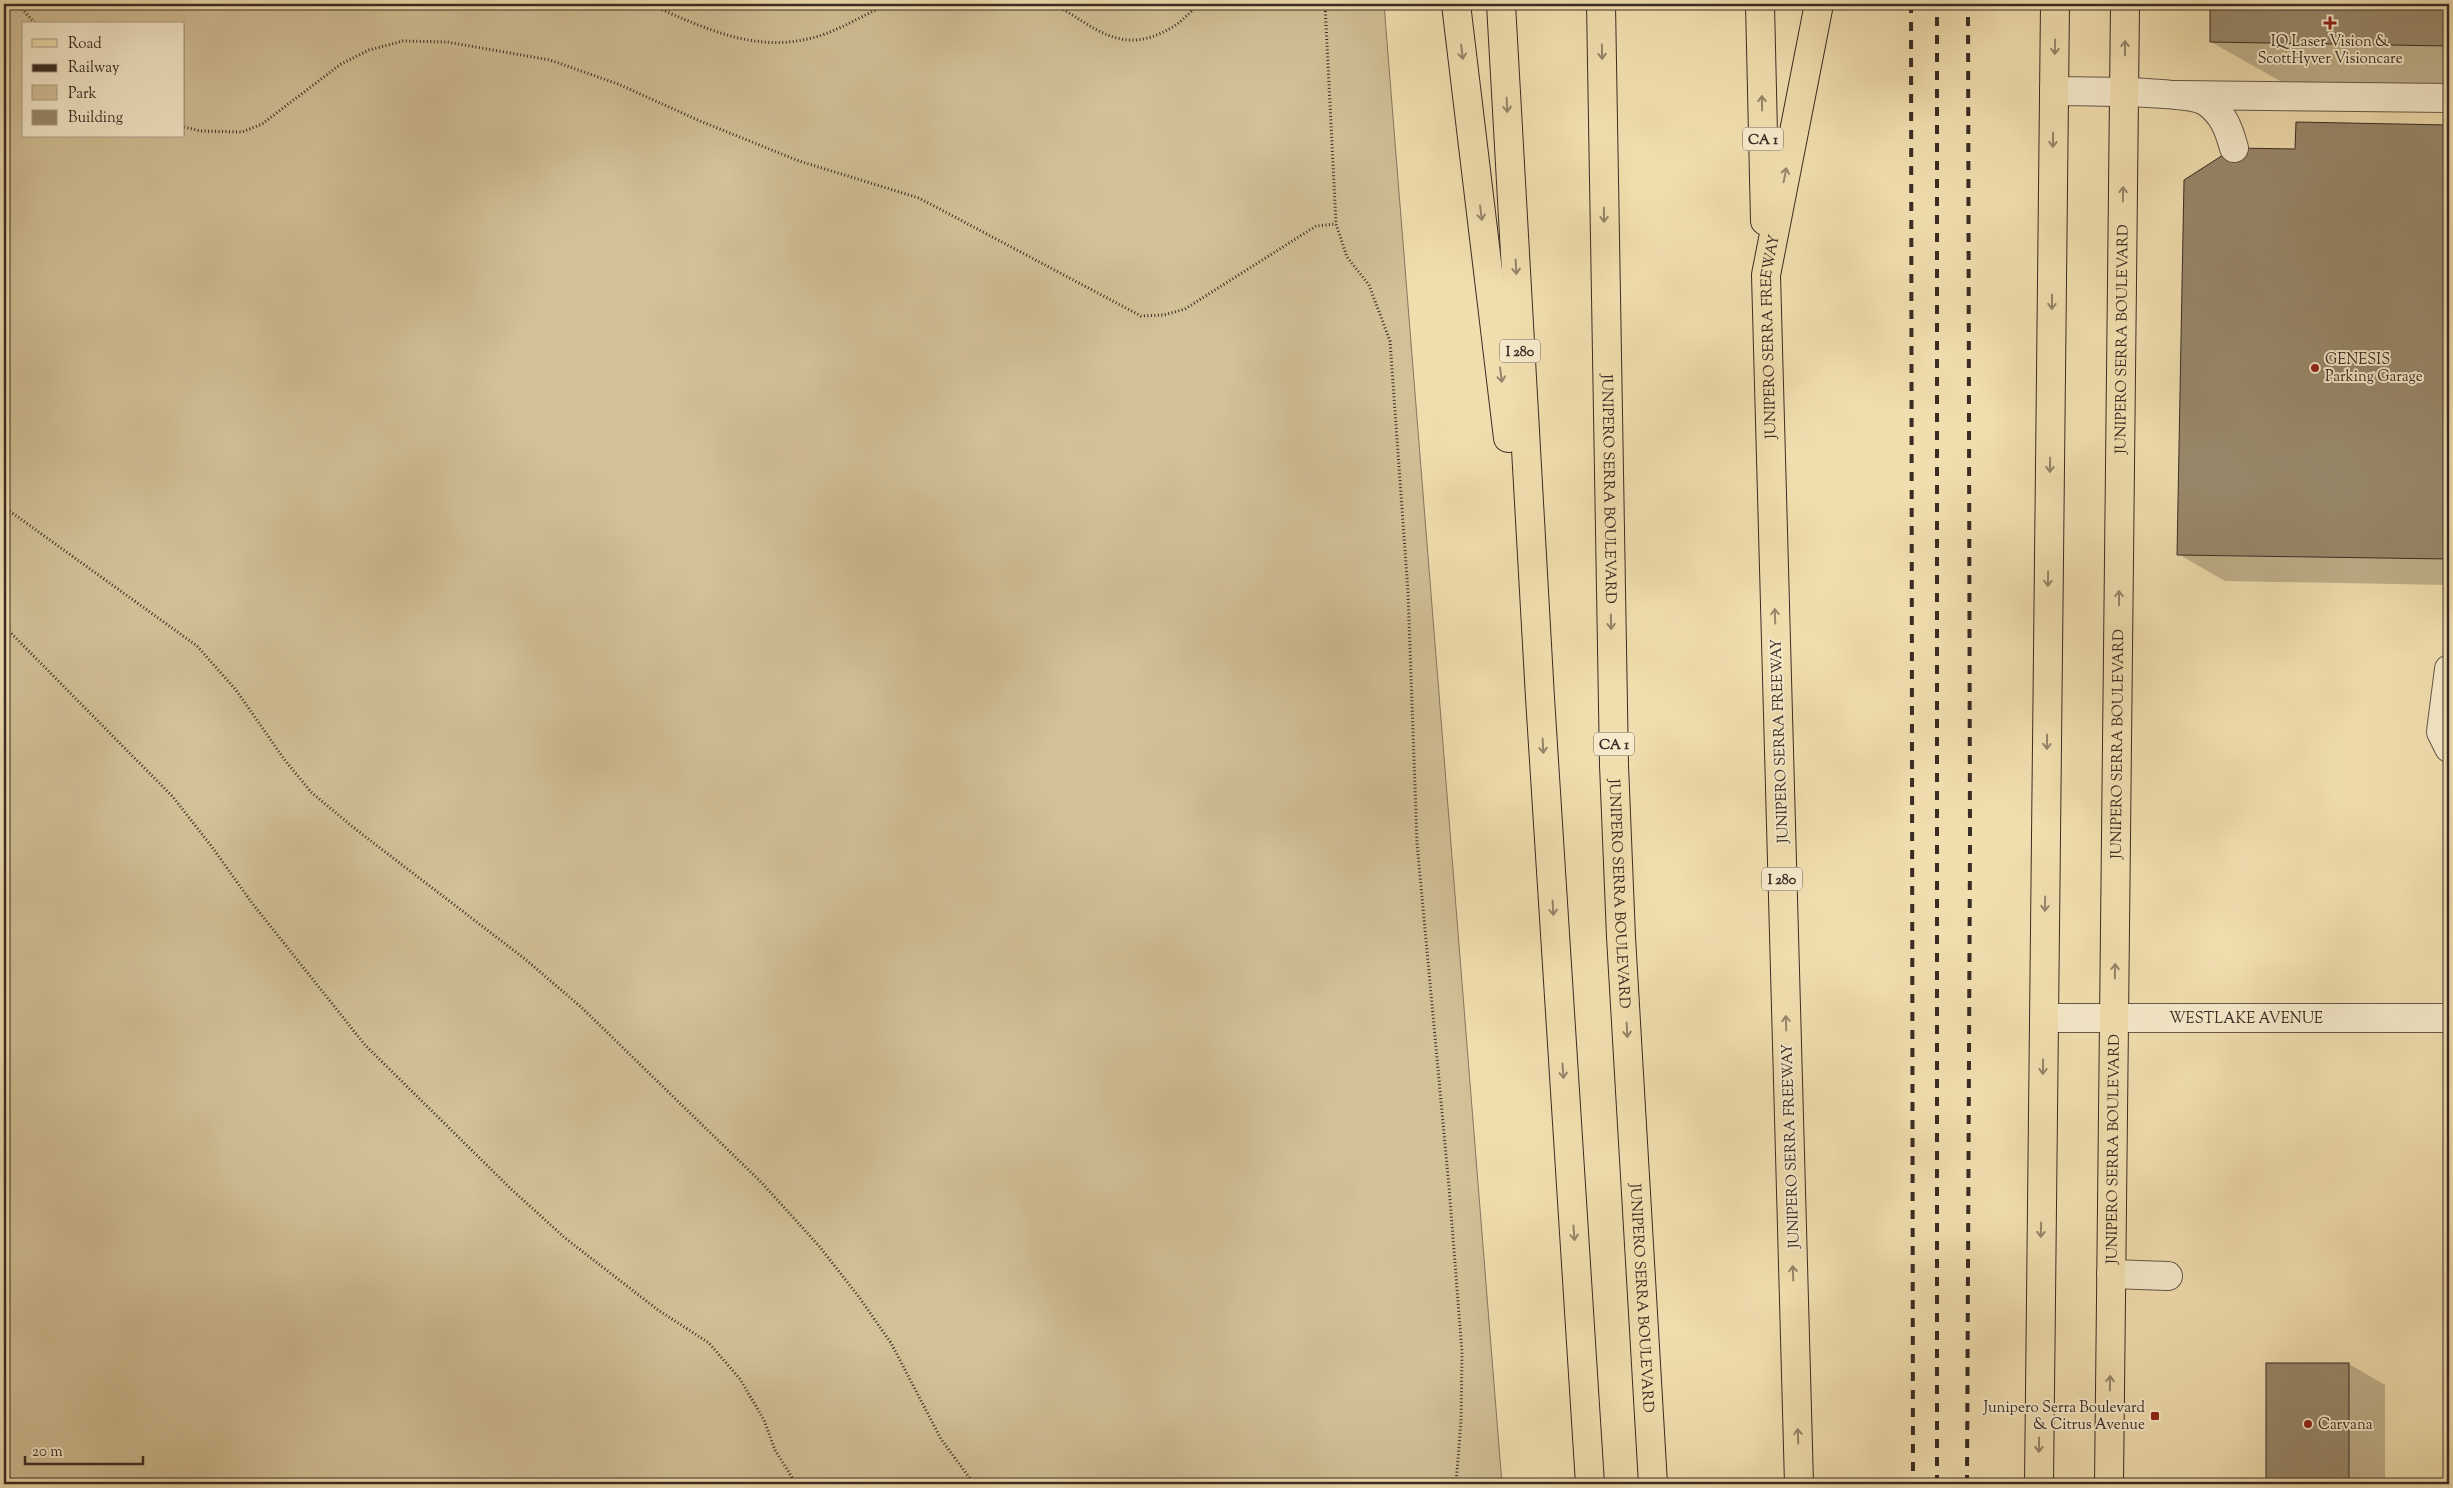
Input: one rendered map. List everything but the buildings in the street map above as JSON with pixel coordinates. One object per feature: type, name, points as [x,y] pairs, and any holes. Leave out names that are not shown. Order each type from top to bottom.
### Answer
[{"type":"main road","points":[[1456,4],[1540,698]]},
{"type":"main road","name":"I 280","points":[[1501,4],[1540,698],[1590,1484]]},
{"type":"main road","name":"JUNIPERO SERRA BOULEVARD","points":[[1601,4],[1614,765],[1653,1484]]},
{"type":"main road","name":"CA 1","points":[[1760,4],[1766,274]]},
{"type":"main road","name":"JUNIPERO SERRA FREEWAY","points":[[1799,1484],[1766,274],[1819,4]]},
{"type":"main road","points":[[2039,1484],[2055,4]]},
{"type":"main road","name":"JUNIPERO SERRA BOULEVARD","points":[[2109,1484],[2126,4]]},
{"type":"street","points":[[2054,91],[2177,95],[2449,98]]},
{"type":"street","points":[[2177,95],[2207,102],[2226,121],[2234,148]]},
{"type":"street","points":[[2449,669],[2441,732],[2449,748]]},
{"type":"street","name":"WESTLAKE AVENUE","points":[[2044,1018],[2114,1020],[2449,1018]]},
{"type":"street","points":[[2111,1274],[2168,1276]]},
{"type":"path","points":[[16,4],[34,22]]},
{"type":"path","points":[[648,4],[715,32],[747,41],[783,44],[825,34],[887,4]]},
{"type":"path","points":[[1054,4],[1102,32],[1125,42],[1149,39],[1172,28],[1201,4]]},
{"type":"path","points":[[1325,4],[1336,224],[1347,257],[1370,284],[1390,341],[1408,592],[1416,843],[1448,1177],[1462,1352],[1461,1422],[1456,1484]]},
{"type":"path","points":[[185,127],[201,131],[242,132],[262,124],[341,64],[369,50],[403,41],[447,42],[550,60],[618,84],[700,121],[799,161],[919,198],[1141,316],[1164,315],[1185,309],[1316,226],[1336,224]]},
{"type":"path","points":[[4,508],[197,646],[236,690],[284,759],[311,792],[354,828],[525,959],[581,1007],[762,1183],[819,1246],[891,1343],[941,1439],[974,1484]]},
{"type":"path","points":[[4,626],[173,797],[252,903],[365,1045],[511,1189],[565,1238],[658,1310],[708,1344],[740,1379],[764,1420],[775,1450],[793,1480],[801,1484]]},
{"type":"green space","points":[[4,4],[1384,4],[1502,1484],[4,1484]]},
{"type":"railway","points":[[1911,4],[1913,1484]]},
{"type":"railway","points":[[1937,4],[1937,1484]]},
{"type":"railway","points":[[1967,1484],[1970,843],[1968,4]]},
{"type":"place","name":"IQ Laser Vision & ScottHyver Visioncare","points":[[2330,23]]},
{"type":"place","name":"GENESIS Parking Garage","points":[[2315,368]]},
{"type":"place","name":"Junipero Serra Boulevard & Citrus Avenue","points":[[2155,1416]]},
{"type":"place","name":"Carvana","points":[[2308,1424]]}]
